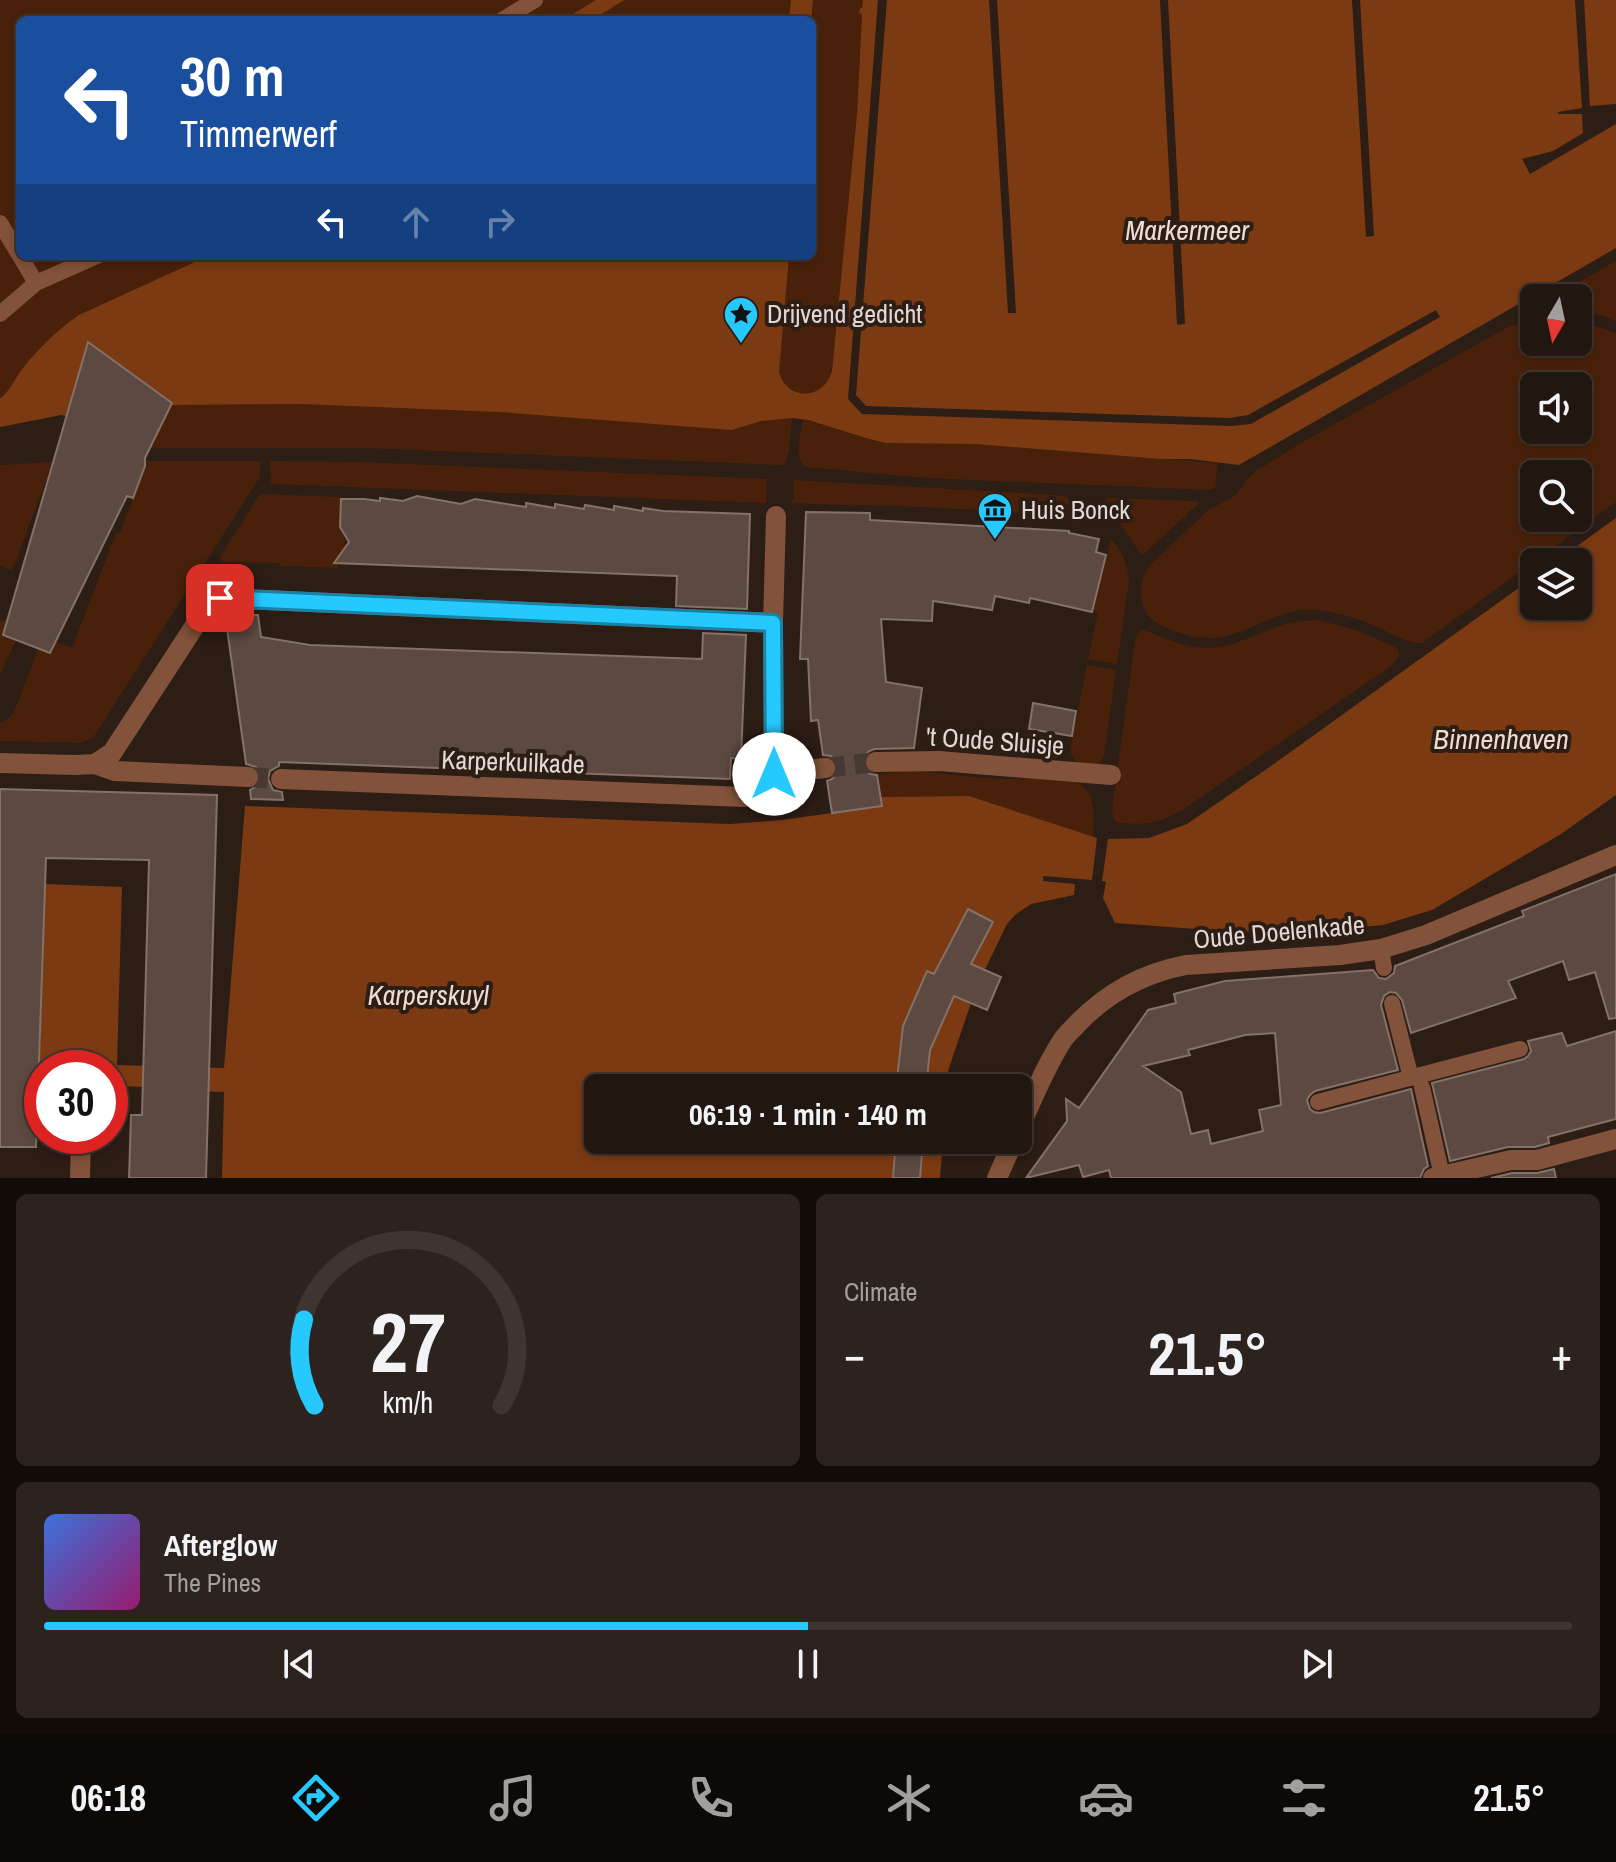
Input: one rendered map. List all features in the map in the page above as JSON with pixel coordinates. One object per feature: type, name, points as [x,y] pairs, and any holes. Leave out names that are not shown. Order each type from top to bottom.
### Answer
[{"type":"street","points":[[776,516],[774,774],[825,768]]},
{"type":"street","points":[[95,764],[112,753],[209,604],[220,598],[773,623]]},
{"type":"street","name":"'t Oude Sluisje","points":[[876,762],[939,761],[1111,775]]},
{"type":"street","points":[[0,763],[95,764],[115,771],[248,777]]},
{"type":"street","name":"Karperkuilkade","points":[[281,779],[744,797],[765,787],[774,774]]},
{"type":"street","name":"Oude Doelenkade","points":[[1032,1100],[1064,1038],[1091,1010],[1124,986],[1163,969],[1340,955],[1383,959],[1426,935],[1616,855]]},
{"type":"street","points":[[1439,1177],[1511,1160],[1537,1160],[1616,1139]]},
{"type":"street","points":[[80,1178],[81,1154]]},
{"type":"street","points":[[997,1178],[1008,1154]]},
{"type":"lane","points":[[509,16],[535,0]]},
{"type":"lane","points":[[0,223],[16,249]]},
{"type":"lane","points":[[23,260],[36,283]]},
{"type":"lane","points":[[0,314],[36,283],[88,260]]},
{"type":"lane","points":[[1392,1003],[1417,1082],[1439,1177]]},
{"type":"lane","points":[[1318,1102],[1417,1082],[1520,1049]]},
{"type":"shaded area","points":[[0,0],[863,0],[859,13],[862,13],[857,114],[832,371],[823,387],[805,394],[803,419],[792,418],[789,451],[784,465],[366,448],[151,448],[172,403],[88,343],[66,416],[0,427]]},
{"type":"shaded area","points":[[1616,261],[1616,321],[1592,313],[1592,284],[1576,284]]},
{"type":"shaded area","points":[[1520,324],[1520,356],[1592,356],[1592,325],[1616,333],[1616,502],[1592,519],[1592,460],[1520,460],[1520,532],[1575,532],[1553,548],[1520,548],[1520,572],[1422,643],[1402,639],[1354,618],[1307,609],[1286,613],[1227,636],[1209,638],[1173,631],[1157,623],[1147,614],[1141,593],[1149,566],[1206,512],[1237,494],[1256,471],[1510,326]]},
{"type":"shaded area","points":[[803,419],[886,443],[974,444],[1218,463],[1215,486],[1218,487],[1210,490],[926,478],[805,467],[799,456]]},
{"type":"shaded area","points":[[144,461],[260,461],[260,477],[93,738],[80,743],[0,741],[0,723],[15,710],[38,649],[50,653],[56,642],[72,648],[116,533],[120,533],[145,466]]},
{"type":"shaded area","points":[[270,461],[767,479],[766,503],[271,484]]},
{"type":"shaded area","points":[[53,462],[12,571],[0,565],[0,465]]},
{"type":"shaded area","points":[[793,480],[1058,495],[1080,504],[1098,519],[1093,522],[1006,512],[791,503],[794,499]]},
{"type":"shaded area","points":[[260,494],[341,497],[340,526],[345,541],[338,568],[223,562],[220,557]]},
{"type":"shaded area","points":[[1106,499],[1199,503],[1144,554],[1139,552],[1110,511]]},
{"type":"shaded area","points":[[1111,539],[1124,558],[1129,581],[1117,664],[1088,659],[1098,613],[1093,612]]},
{"type":"shaded area","points":[[0,620],[7,622],[16,640],[0,675]]},
{"type":"shaded area","points":[[1317,620],[1369,635],[1398,649],[1400,654],[1391,666],[1184,809],[1151,823],[1116,822],[1112,809],[1138,633],[1143,630],[1187,646],[1213,648],[1239,642],[1285,624]]},
{"type":"shaded area","points":[[1087,665],[1116,670],[1104,756],[1093,767],[1079,762],[1070,751]]},
{"type":"shaded area","points":[[907,770],[1074,781],[1089,795],[1094,816],[1093,837],[969,796],[881,797],[878,775]]},
{"type":"water","points":[[596,0],[624,0],[598,16],[570,16]]},
{"type":"water","points":[[791,0],[813,0],[811,16],[789,16]]},
{"type":"water","name":"Markermeer","points":[[863,0],[1616,0],[1616,248],[1553,284],[1520,284],[1520,303],[1239,465],[974,444],[886,443],[792,418],[761,421],[732,430],[499,412],[302,404],[172,405],[88,343],[66,416],[0,427],[0,399],[29,361],[64,326],[79,315],[199,260],[789,260],[779,372],[783,382],[797,393],[814,392],[828,381],[832,371],[857,114],[860,8]]},
{"type":"water","name":"Binnenhaven","points":[[1616,518],[1616,795],[1561,834],[1432,910],[1383,925],[1303,933],[1115,923],[1103,898],[1106,882],[1102,881],[1108,839],[1149,838],[1187,824],[1520,587],[1520,620],[1592,620],[1592,548],[1574,548]]},
{"type":"water","name":"Karperskuyl","points":[[969,796],[1097,838],[1092,880],[1043,876],[1043,881],[1075,884],[1074,895],[1031,904],[1007,924],[976,988],[948,1074],[584,1074],[584,1154],[942,1154],[940,1178],[222,1178],[224,1092],[128,1086],[128,1065],[224,1068],[245,806],[730,824],[882,806],[881,797]]},
{"type":"water","name":"Karperskuyl","points":[[45,884],[122,887],[117,1050],[40,1050]]},
{"type":"pier","points":[[878,0],[887,0],[856,395],[866,406],[1229,418],[1248,415],[1436,310],[1440,317],[1251,424],[1231,426],[862,414],[848,399]]},
{"type":"pier","points":[[989,0],[997,0],[1016,313],[1008,313]]},
{"type":"pier","points":[[1160,0],[1168,0],[1185,324],[1177,325]]},
{"type":"pier","points":[[1352,0],[1360,0],[1374,236],[1366,237]]},
{"type":"pier","points":[[1575,0],[1584,0],[1590,106],[1616,104],[1616,124],[1530,174],[1522,159],[1553,151],[1583,133],[1582,114],[1558,114],[1582,108]]},
{"type":"building","points":[[88,342],[172,403],[145,458],[133,498],[127,496],[50,653],[3,635]]},
{"type":"building","points":[[417,496],[461,504],[475,499],[526,507],[526,503],[555,508],[555,504],[584,509],[585,505],[614,510],[614,506],[643,511],[643,508],[750,514],[747,609],[676,606],[677,576],[334,563],[349,542],[340,527],[341,499],[403,501]]},
{"type":"building","points":[[806,512],[870,513],[870,520],[1069,531],[1099,539],[1096,552],[1106,555],[1092,612],[1030,598],[1029,603],[995,596],[992,610],[933,601],[932,621],[881,619],[886,682],[922,688],[914,748],[875,749],[864,756],[865,769],[877,775],[882,806],[832,813],[827,781],[837,774],[838,766],[831,756],[823,755],[818,720],[811,721],[808,659],[800,659]]},
{"type":"building","points":[[225,614],[258,615],[261,637],[310,645],[702,659],[703,633],[746,635],[741,759],[731,758],[730,779],[279,762],[279,766],[270,771],[268,779],[273,790],[282,792],[283,800],[251,799],[250,790],[258,785],[261,777],[256,767],[246,764]]},
{"type":"building","points":[[1033,703],[1076,711],[1072,736],[1029,729]]},
{"type":"building","points":[[0,789],[217,795],[206,1178],[129,1178],[131,1115],[142,1115],[149,860],[46,858],[39,1050],[24,1050],[24,1147],[0,1147]]},
{"type":"building","points":[[1616,874],[1616,1018],[1609,1019],[1595,972],[1569,980],[1563,961],[1508,981],[1516,998],[1411,1033],[1402,1000],[1396,993],[1390,992],[1384,996],[1381,1005],[1398,1070],[1315,1091],[1307,1100],[1310,1109],[1320,1113],[1411,1089],[1428,1166],[1420,1178],[1111,1178],[1109,1170],[1083,1177],[1079,1165],[1026,1178],[1067,1121],[1066,1099],[1079,1108],[1148,1010],[1176,1003],[1174,994],[1225,981],[1373,970],[1379,978],[1386,979],[1394,973],[1395,966],[1524,916],[1522,911]],"holes":[[[1275,1033],[1281,1105],[1259,1110],[1263,1131],[1211,1144],[1208,1130],[1191,1134],[1181,1092],[1143,1066],[1190,1055],[1188,1050],[1245,1035]]]},
{"type":"building","points":[[968,909],[993,922],[971,964],[1001,977],[987,1010],[954,996],[930,1050],[927,1074],[898,1074],[903,1026],[927,971],[934,974]]},
{"type":"building","points":[[1616,1031],[1616,1119],[1548,1137],[1549,1143],[1535,1147],[1508,1147],[1450,1161],[1432,1083],[1524,1059],[1531,1051],[1528,1041],[1562,1033],[1567,1046]]},
{"type":"building","points":[[895,1154],[922,1154],[920,1178],[893,1178]]},
{"type":"building","points":[[1554,1169],[1556,1178],[1491,1178],[1512,1173]]},
{"type":"tunnel","points":[[825,768],[876,762]]},
{"type":"tunnel","points":[[248,777],[281,779]]},
{"type":"place","name":"Drijvend gedicht","points":[[741,345]]},
{"type":"place","name":"Huis Bonck","points":[[995,541]]},
{"type":"route","points":[[220,598],[773,623],[774,774]]}]
